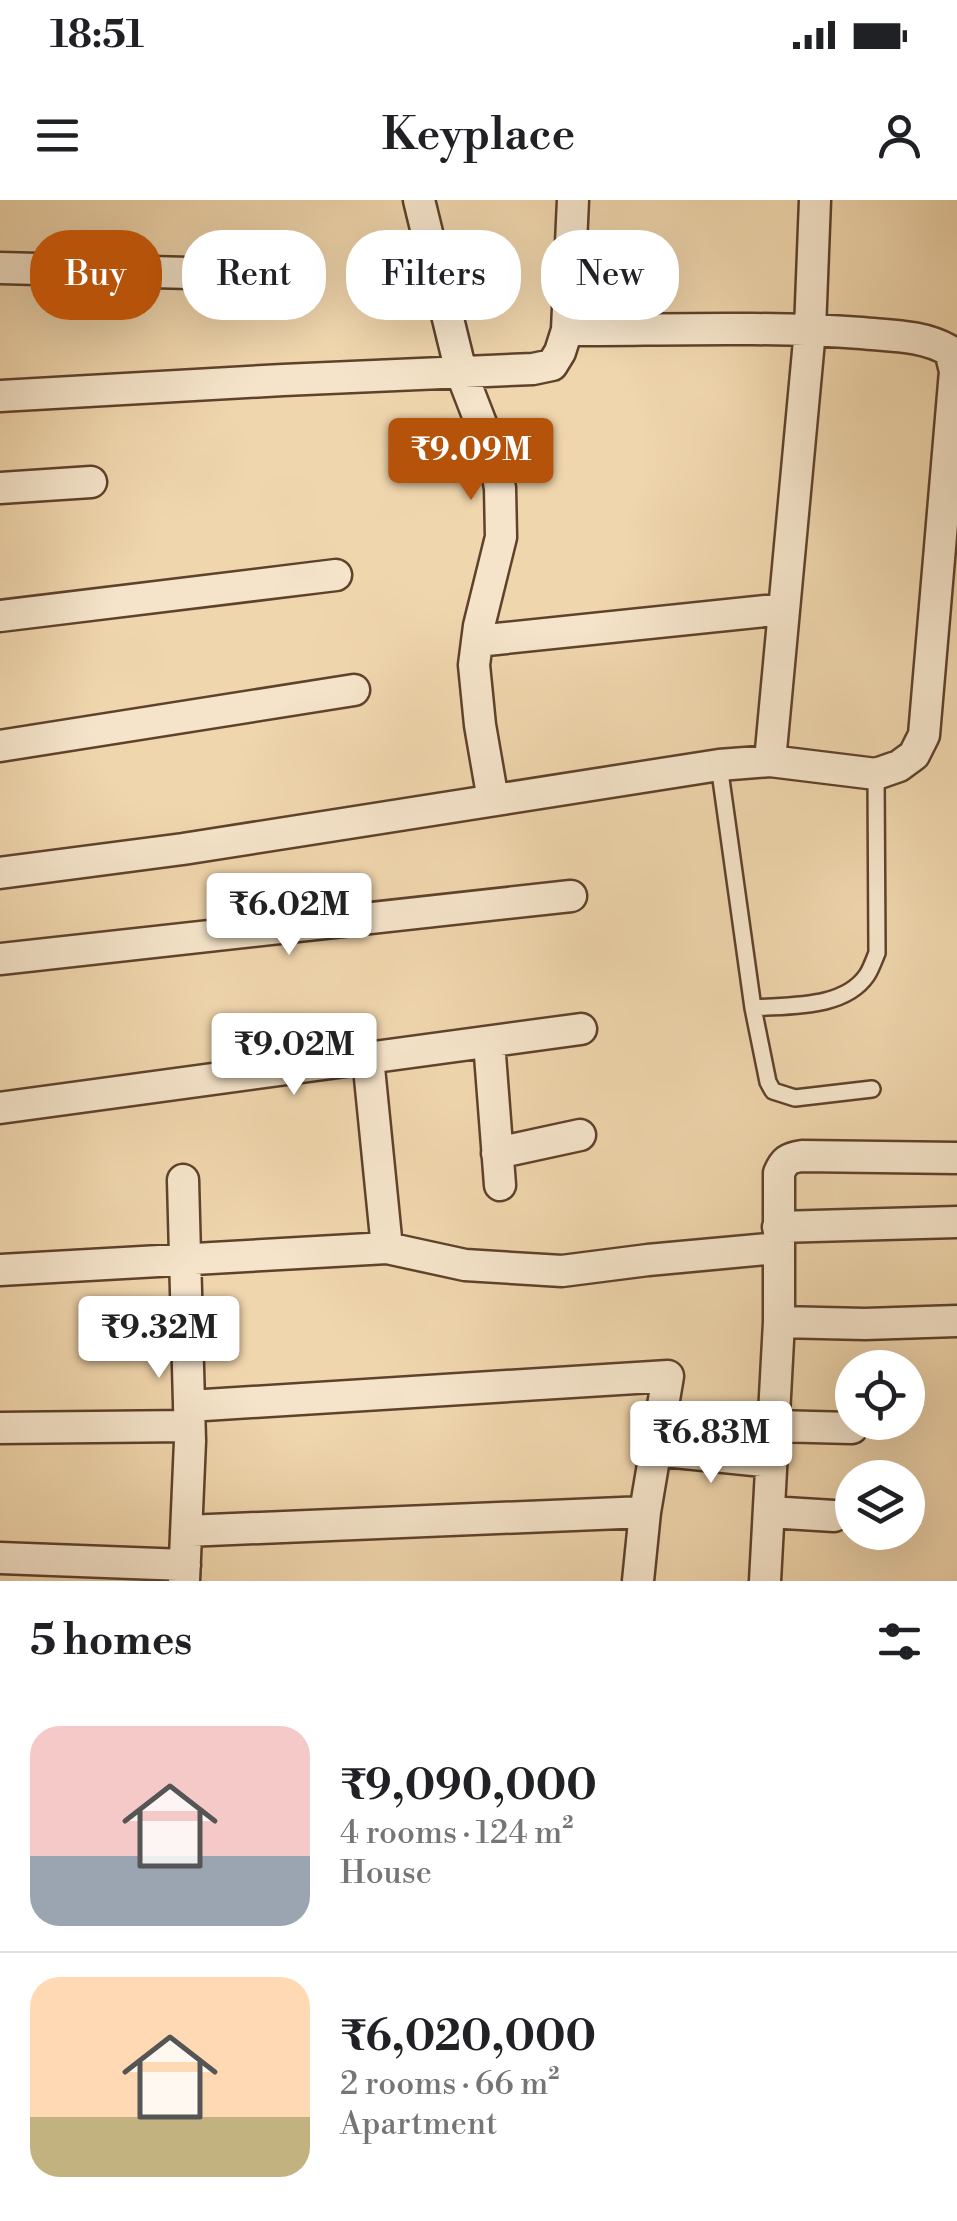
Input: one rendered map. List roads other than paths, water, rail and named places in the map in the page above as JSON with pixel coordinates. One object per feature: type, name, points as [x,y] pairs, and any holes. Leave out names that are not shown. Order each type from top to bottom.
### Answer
[{"type":"street","points":[[419,200],[461,372],[494,458],[500,488],[501,537],[479,626],[474,665],[493,800]]},
{"type":"street","points":[[0,396],[533,370],[552,365],[567,330],[573,200]]},
{"type":"street","points":[[770,760],[810,330],[815,200]]},
{"type":"street","points":[[0,268],[182,273]]},
{"type":"street","points":[[0,872],[182,849],[719,765],[770,760],[876,774],[914,756],[924,735],[955,371],[950,351],[918,338],[810,330],[567,330]]},
{"type":"street","points":[[0,488],[90,482]]},
{"type":"street","points":[[0,616],[336,575]]},
{"type":"street","points":[[477,641],[784,609]]},
{"type":"street","points":[[0,746],[354,690]]},
{"type":"street","points":[[0,960],[570,896]]},
{"type":"street","points":[[0,1108],[581,1030]]},
{"type":"street","points":[[489,1042],[500,1186]]},
{"type":"street","points":[[368,1058],[387,1248]]},
{"type":"street","points":[[497,1153],[580,1136]]},
{"type":"street","points":[[766,1581],[779,1322],[779,1173],[783,1164],[789,1158],[957,1158]]},
{"type":"street","points":[[0,1558],[185,1573],[190,1441],[183,1180]]},
{"type":"street","points":[[0,1270],[387,1248],[465,1266],[562,1271],[778,1237],[956,1222]]},
{"type":"street","points":[[779,1322],[957,1321]]},
{"type":"street","points":[[0,1428],[668,1376],[645,1512],[638,1581]]},
{"type":"street","points":[[773,1426],[835,1428]]},
{"type":"street","points":[[656,1450],[772,1462]]},
{"type":"street","points":[[186,1531],[645,1512]]},
{"type":"street","points":[[769,1512],[834,1516]]},
{"type":"lane","points":[[719,765],[753,1008],[768,1082],[772,1090],[795,1098],[872,1088]]},
{"type":"lane","points":[[753,1008],[827,1001],[845,994],[866,977],[877,953],[876,774]]}]
